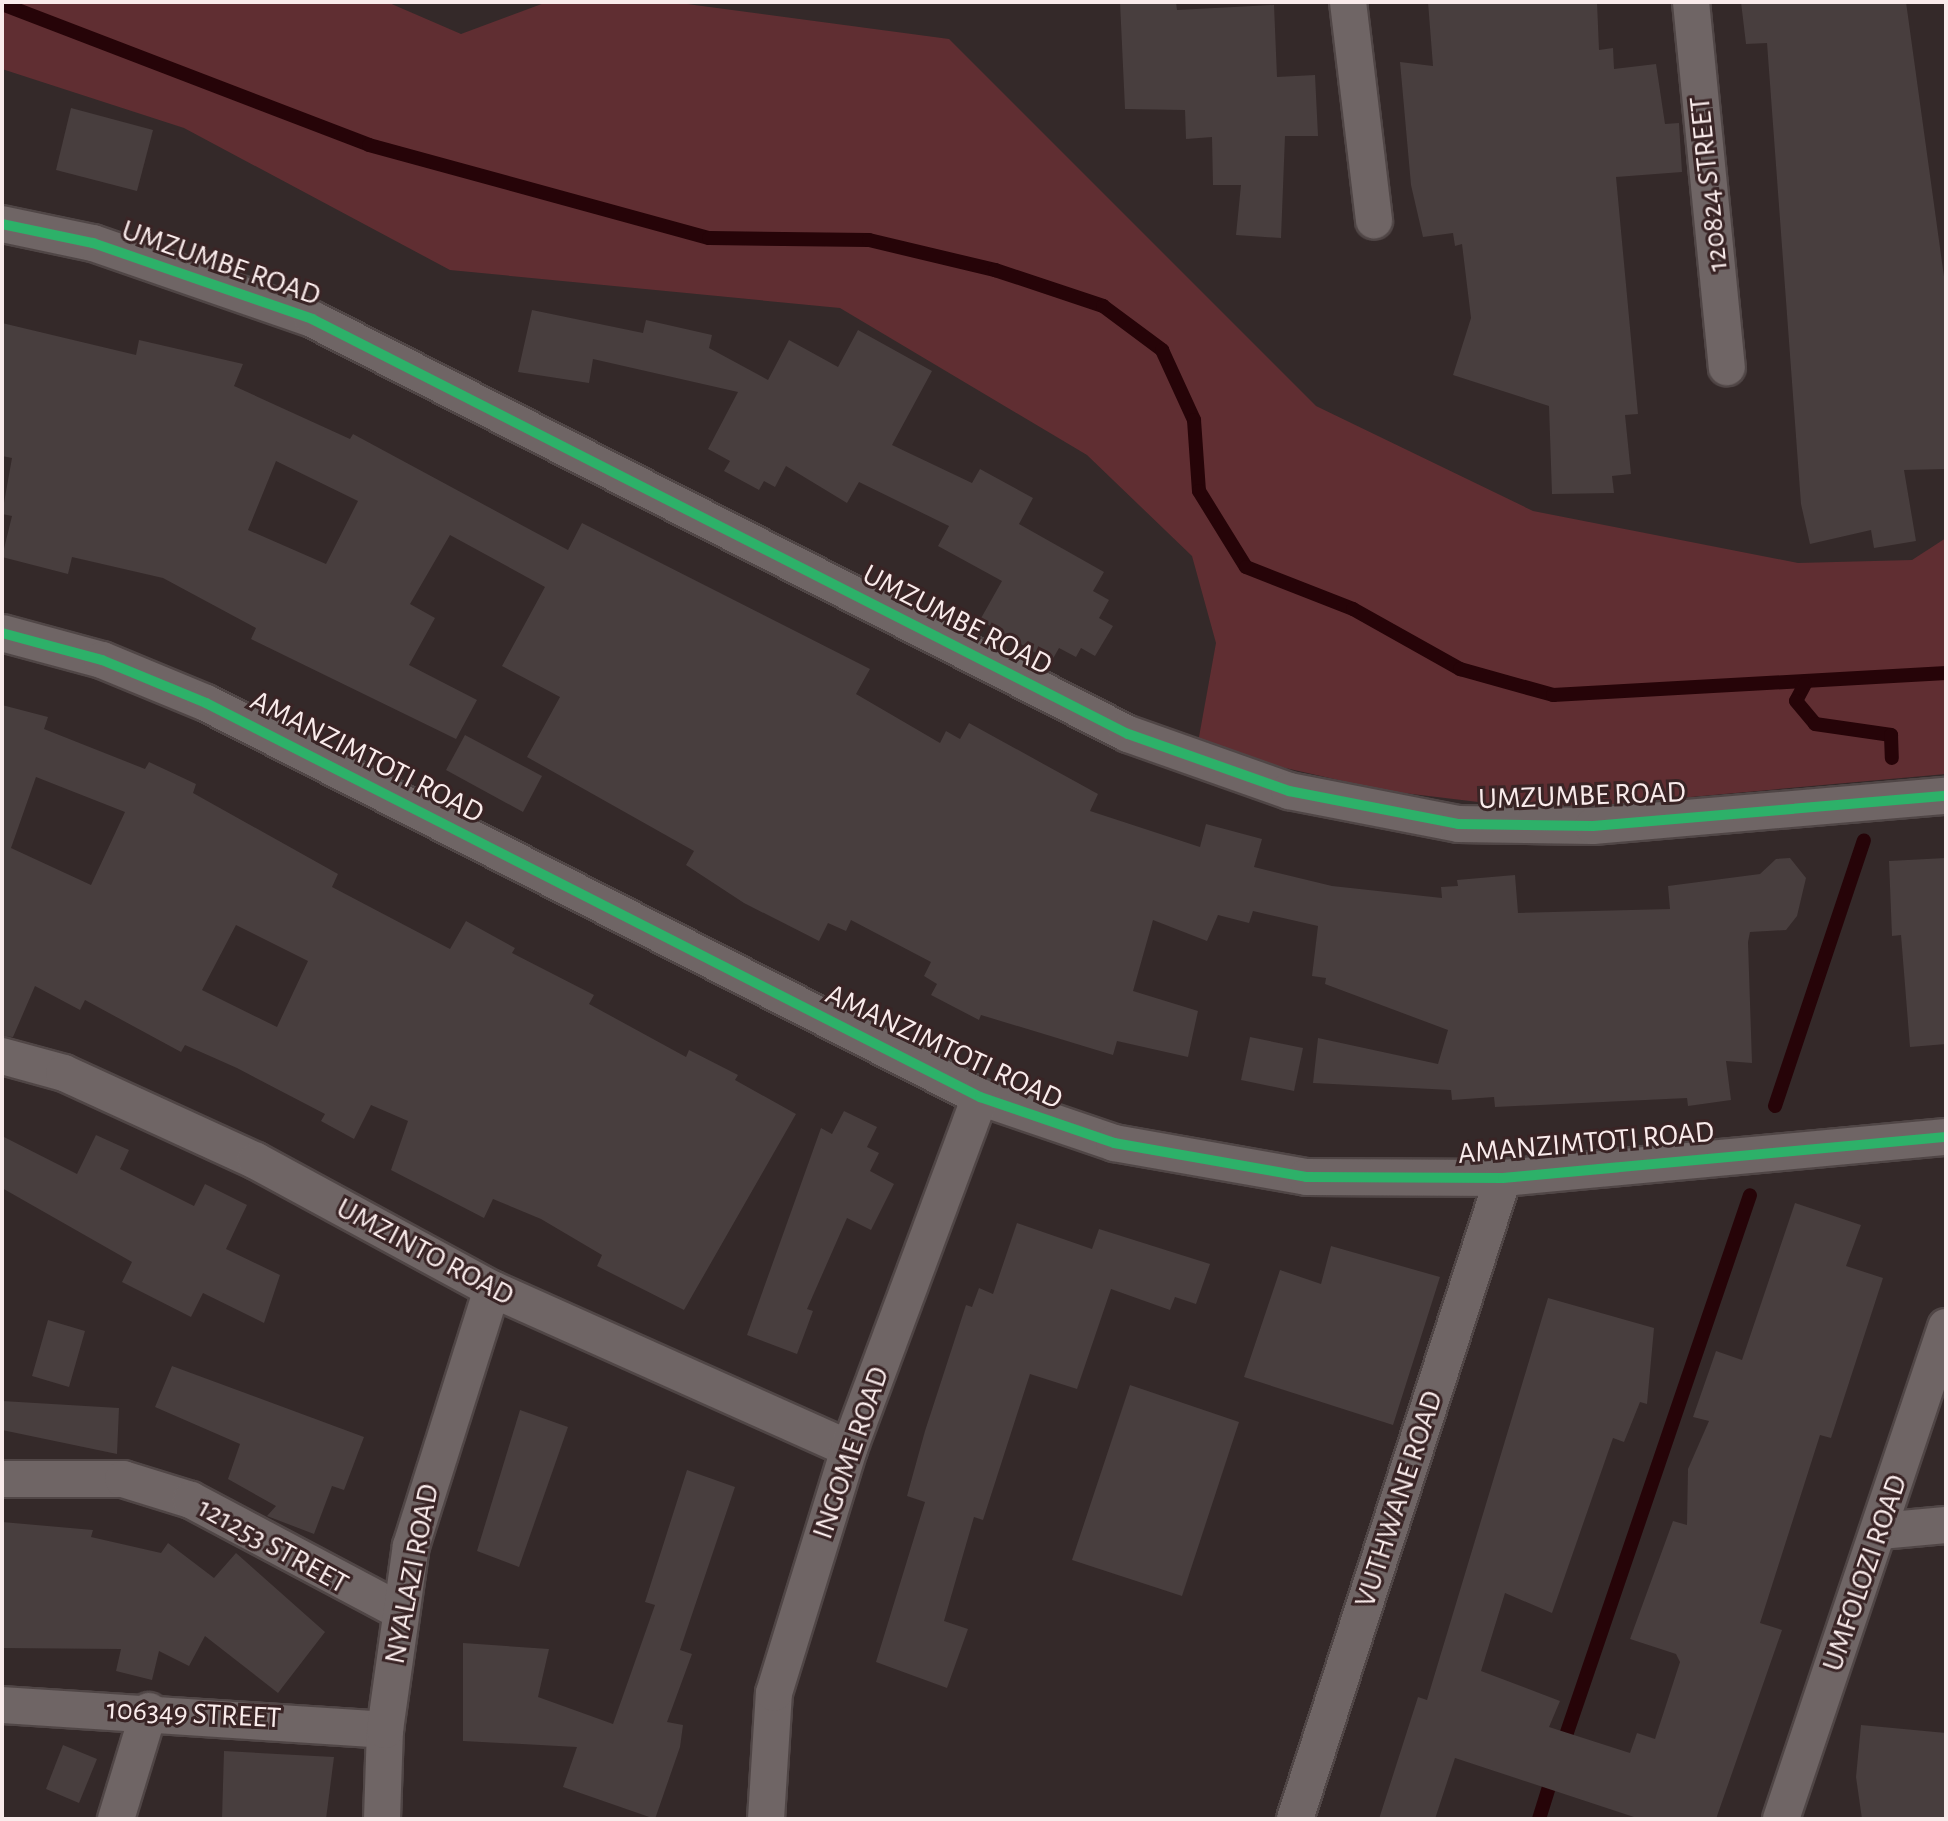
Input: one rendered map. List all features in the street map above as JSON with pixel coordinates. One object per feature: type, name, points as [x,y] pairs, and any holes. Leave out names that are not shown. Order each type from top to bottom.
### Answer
[{"type":"street","points":[[1348,2],[1374,220]]},
{"type":"street","name":"120824 STREET","points":[[1691,2],[1727,367]]},
{"type":"street","name":"UMZUMBE ROAD","points":[[2,224],[93,243],[312,319],[1128,734],[1289,791],[1458,824],[1593,826],[1946,796]]},
{"type":"street","name":"AMANZIMTOTI ROAD","points":[[2,633],[102,660],[206,703],[980,1097],[1114,1143],[1224,1166],[1306,1177],[1503,1178],[1946,1137]]},
{"type":"street","name":"UMZINTO ROAD","points":[[2,1056],[64,1073],[256,1161],[492,1289],[849,1449]]},
{"type":"street","name":"INGOME ROAD","points":[[766,1819],[774,1693],[849,1449],[980,1097]]},
{"type":"street","name":"VUTHWANE ROAD","points":[[1295,1819],[1503,1178]]},
{"type":"street","name":"NYALAZI ROAD","points":[[382,1819],[385,1730],[400,1611],[425,1493],[492,1289]]},
{"type":"street","name":"UMFOLOZI ROAD","points":[[1781,1819],[1946,1327]]},
{"type":"street","name":"121253 STREET","points":[[2,1479],[123,1479],[191,1500],[400,1611]]},
{"type":"street","points":[[1880,1531],[1946,1525]]},
{"type":"street","name":"106349 STREET","points":[[2,1705],[149,1711],[385,1730]]},
{"type":"street","points":[[116,1819],[149,1711]]},
{"type":"shaded area","points":[[2,2],[387,2],[461,34],[547,2],[672,2],[949,39],[1316,406],[1533,511],[1798,563],[1912,560],[1946,538],[1946,774],[1545,810],[1387,791],[1197,748],[1216,643],[1192,556],[1087,455],[840,308],[450,270],[184,128],[2,69]]},
{"type":"building","points":[[1120,2],[1176,2],[1177,10],[1274,5],[1277,77],[1315,75],[1318,136],[1285,136],[1281,238],[1236,235],[1241,185],[1213,185],[1212,137],[1186,139],[1185,110],[1125,109]]},
{"type":"building","points":[[1428,2],[1597,2],[1599,50],[1613,48],[1614,69],[1656,64],[1665,124],[1679,123],[1682,172],[1616,177],[1638,414],[1625,415],[1631,474],[1612,476],[1614,493],[1552,494],[1549,406],[1453,375],[1471,318],[1462,244],[1455,246],[1453,233],[1423,237],[1411,185],[1400,62],[1433,66]]},
{"type":"building","points":[[1741,2],[1906,2],[1946,291],[1946,469],[1904,470],[1916,541],[1874,548],[1871,530],[1810,544],[1801,504],[1767,43],[1746,44]]},
{"type":"building","points":[[71,108],[153,130],[137,191],[56,170]]},
{"type":"building","points":[[532,310],[643,333],[646,320],[712,335],[709,348],[768,380],[789,340],[838,367],[858,330],[932,371],[892,445],[972,483],[980,469],[1033,498],[1019,524],[1104,572],[1093,591],[1109,600],[1099,618],[1113,626],[1095,656],[1081,648],[1076,657],[1059,648],[1051,662],[980,620],[1002,581],[938,546],[949,526],[859,482],[847,503],[786,466],[775,487],[764,481],[759,490],[724,471],[730,461],[708,449],[738,392],[593,359],[589,383],[518,372]]},
{"type":"building","points":[[2,323],[136,355],[139,340],[243,364],[234,386],[350,439],[353,434],[568,550],[582,523],[870,669],[856,694],[940,743],[946,731],[960,739],[969,723],[1098,794],[1090,811],[1200,847],[1206,824],[1262,839],[1254,867],[1332,886],[1442,898],[1441,887],[1458,886],[1457,880],[1515,875],[1518,913],[1670,909],[1668,886],[1760,874],[1776,859],[1790,858],[1806,878],[1797,916],[1786,930],[1750,932],[1752,1063],[1726,1061],[1731,1100],[1688,1106],[1687,1098],[1495,1107],[1494,1097],[1452,1100],[1451,1090],[1313,1083],[1318,1038],[1438,1064],[1448,1030],[1325,984],[1326,978],[1312,976],[1318,926],[1253,911],[1249,923],[1218,915],[1207,941],[1153,920],[1133,991],[1198,1011],[1188,1057],[1117,1041],[1113,1055],[981,1015],[979,1020],[931,995],[937,984],[924,976],[931,962],[851,920],[846,931],[828,923],[819,941],[744,903],[686,865],[694,851],[527,757],[560,697],[502,666],[545,587],[450,535],[410,604],[435,618],[409,665],[477,700],[456,739],[251,639],[256,628],[163,578],[72,557],[68,574],[2,557],[12,516],[2,514],[12,458],[2,456]],"holes":[[[276,461],[358,501],[326,564],[248,530]]]},
{"type":"building","points":[[2,705],[48,717],[44,729],[145,769],[149,762],[196,784],[193,793],[338,874],[332,887],[450,949],[466,921],[515,948],[512,953],[594,995],[589,1004],[686,1057],[689,1050],[738,1075],[735,1080],[796,1114],[684,1310],[597,1266],[602,1255],[541,1219],[493,1199],[484,1218],[391,1170],[408,1121],[371,1105],[354,1139],[321,1121],[325,1114],[237,1068],[185,1045],[181,1052],[85,1000],[80,1010],[35,986],[13,1037],[2,1036]],"holes":[[[36,777],[125,812],[91,885],[11,848]],[[236,925],[308,961],[277,1027],[202,990]]]},
{"type":"building","points":[[465,735],[542,776],[523,812],[446,770]]},
{"type":"building","points":[[1946,858],[1946,1044],[1910,1047],[1901,935],[1892,936],[1889,861]]},
{"type":"building","points":[[1250,1037],[1303,1048],[1294,1091],[1241,1080]]},
{"type":"building","points":[[844,1111],[877,1127],[867,1147],[879,1153],[870,1171],[894,1184],[871,1230],[847,1218],[807,1309],[813,1311],[797,1354],[747,1335],[821,1128],[832,1134]]},
{"type":"building","points":[[96,1135],[129,1150],[120,1169],[194,1206],[205,1184],[247,1205],[226,1249],[280,1275],[264,1323],[203,1293],[191,1317],[122,1282],[132,1262],[2,1188],[2,1136],[77,1174]]},
{"type":"building","points":[[1795,1203],[1861,1225],[1846,1266],[1883,1278],[1831,1438],[1820,1435],[1760,1623],[1782,1630],[1716,1819],[1640,1819],[1455,1758],[1435,1819],[1379,1819],[1418,1697],[1427,1700],[1548,1298],[1654,1328],[1647,1404],[1640,1402],[1624,1442],[1613,1438],[1552,1613],[1505,1593],[1481,1671],[1560,1701],[1549,1727],[1630,1753],[1637,1733],[1655,1739],[1680,1662],[1676,1654],[1630,1639],[1673,1521],[1687,1525],[1688,1469],[1709,1421],[1693,1417],[1716,1351],[1742,1360]]},
{"type":"building","points":[[1017,1223],[1092,1249],[1099,1229],[1210,1264],[1196,1304],[1175,1297],[1170,1310],[1111,1289],[1077,1389],[1030,1374],[983,1520],[974,1517],[944,1621],[968,1629],[947,1688],[876,1662],[925,1502],[907,1496],[925,1431],[966,1305],[972,1307],[979,1288],[993,1294]]},
{"type":"building","points":[[1331,1246],[1440,1277],[1393,1425],[1244,1377],[1280,1270],[1321,1284]]},
{"type":"building","points":[[48,1320],[85,1331],[69,1387],[32,1376]]},
{"type":"building","points":[[172,1366],[364,1437],[344,1490],[332,1486],[314,1534],[267,1516],[276,1506],[228,1479],[240,1444],[155,1407]]},
{"type":"building","points":[[1130,1385],[1239,1422],[1182,1596],[1072,1560]]},
{"type":"building","points":[[2,1401],[119,1408],[117,1454],[2,1430]]},
{"type":"building","points":[[520,1410],[568,1427],[519,1567],[477,1551]]},
{"type":"building","points":[[687,1470],[735,1487],[680,1650],[692,1654],[667,1722],[683,1725],[680,1747],[655,1819],[563,1787],[577,1747],[463,1741],[463,1643],[549,1649],[538,1697],[613,1724],[655,1605],[645,1602]]},
{"type":"building","points":[[2,1522],[93,1530],[91,1537],[161,1553],[168,1543],[214,1578],[236,1553],[325,1632],[278,1693],[205,1636],[189,1666],[159,1651],[152,1680],[116,1671],[121,1649],[2,1648]]},
{"type":"building","points":[[1861,1725],[1946,1733],[1946,1819],[1862,1819],[1856,1777]]},
{"type":"building","points":[[63,1745],[97,1759],[79,1803],[46,1789]]},
{"type":"building","points":[[224,1751],[334,1757],[326,1819],[222,1819]]},
{"type":"waterway","points":[[2,4],[369,145],[709,238],[869,240],[995,270],[1103,306],[1162,350],[1194,420],[1199,491],[1246,567],[1353,609],[1460,669],[1553,695],[1946,673]]},
{"type":"waterway","points":[[1805,684],[1796,701],[1815,724],[1891,735],[1892,758]]},
{"type":"waterway","points":[[1775,1106],[1864,840]]},
{"type":"waterway","points":[[1561,1750],[1750,1195]]},
{"type":"waterway","points":[[1539,1819],[1553,1774]]},
{"type":"cycle path","points":[[2,224],[93,243],[312,319],[1128,734],[1289,791],[1458,824],[1593,826],[1946,796]]},
{"type":"cycle path","points":[[2,633],[102,660],[206,703],[980,1097],[1114,1143],[1306,1177],[1503,1178],[1946,1137]]}]
